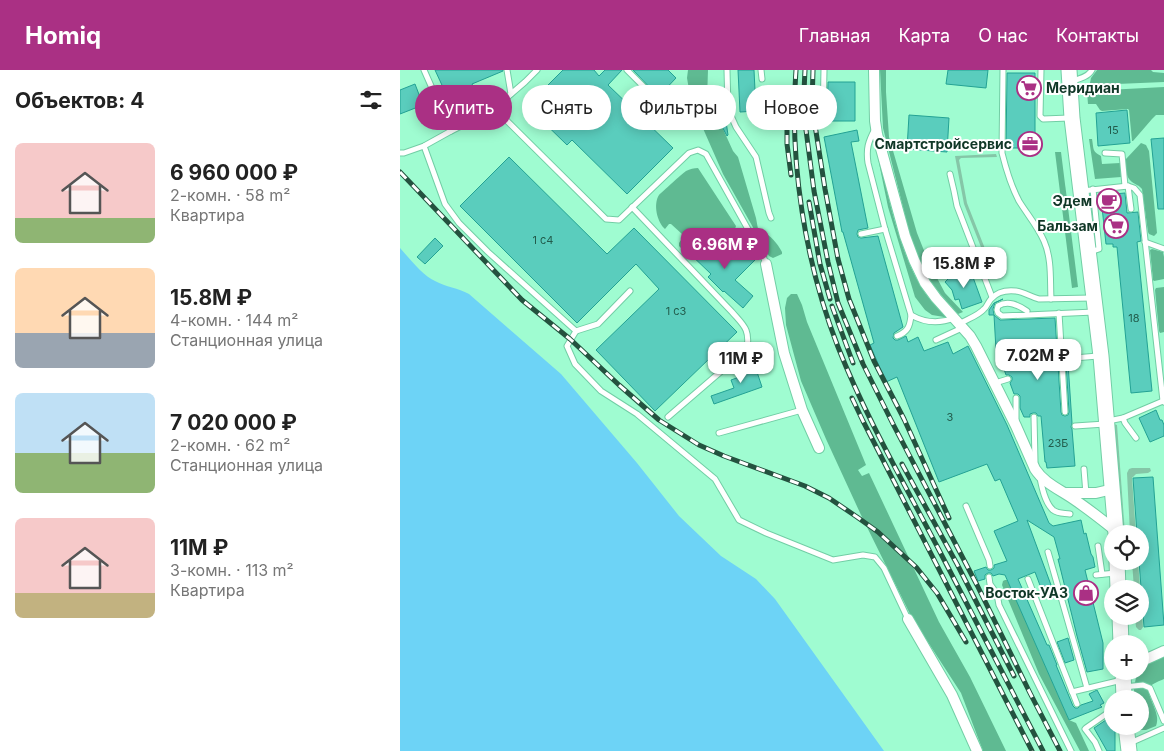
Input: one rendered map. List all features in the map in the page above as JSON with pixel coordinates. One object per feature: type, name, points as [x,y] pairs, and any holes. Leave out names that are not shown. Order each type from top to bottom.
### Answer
[{"type":"main road","points":[[1069,76],[1072,118],[1087,190],[1089,252],[1096,304],[1116,525]]},
{"type":"main road","points":[[1127,735],[1128,748]]},
{"type":"street","points":[[874,70],[876,126],[905,236],[925,283],[976,346],[1037,472],[1046,482],[1065,493],[1107,525]]},
{"type":"street","points":[[766,264],[784,353],[802,410],[819,448]]},
{"type":"street","points":[[1065,493],[1086,494],[1113,489]]},
{"type":"street","points":[[908,619],[952,695],[977,751]]},
{"type":"street","points":[[1149,658],[1164,651]]},
{"type":"lane","points":[[400,153],[424,146],[451,131],[424,70]]},
{"type":"lane","points":[[507,70],[509,85]]},
{"type":"lane","points":[[512,92],[537,70]]},
{"type":"lane","points":[[627,70],[642,85]]},
{"type":"lane","points":[[727,70],[728,110],[736,127],[756,157],[771,218]]},
{"type":"lane","points":[[761,70],[762,79]]},
{"type":"lane","points":[[824,70],[824,85]]},
{"type":"lane","points":[[1003,70],[1003,156],[1008,175],[1018,199],[1044,240],[1049,262],[1051,299]]},
{"type":"lane","points":[[1040,70],[1040,116],[1043,119],[1072,118]]},
{"type":"lane","points":[[1069,76],[1082,78],[1091,73],[1092,70]]},
{"type":"lane","points":[[512,126],[606,219],[611,220],[619,220],[689,153],[698,150],[706,154],[766,264]]},
{"type":"lane","points":[[876,126],[868,141],[866,152],[868,164],[911,315],[908,330],[897,336]]},
{"type":"lane","points":[[424,146],[445,204],[459,223],[488,252],[576,331]]},
{"type":"lane","points":[[1105,153],[1122,154],[1131,209]]},
{"type":"lane","points":[[950,174],[957,206],[992,297]]},
{"type":"lane","points":[[1075,426],[1123,418],[1163,402],[1140,195],[1134,188],[1126,186],[1087,190]]},
{"type":"lane","points":[[632,208],[732,312],[747,329],[749,338],[747,349],[668,417]]},
{"type":"lane","points":[[861,234],[885,229]]},
{"type":"lane","points":[[1145,242],[1164,249]]},
{"type":"lane","points":[[936,340],[959,323],[984,310],[992,297],[998,293],[1013,290],[1039,299],[1096,304]]},
{"type":"lane","points":[[630,291],[598,324],[576,331],[567,346],[575,364],[602,391],[647,422],[715,479],[739,520],[766,534],[834,560],[863,554],[875,557],[884,568],[908,619]]},
{"type":"lane","points":[[1027,310],[1017,305],[1006,303],[998,306],[997,310],[1002,316],[1059,313],[1096,304]]},
{"type":"lane","points":[[1059,313],[1065,412]]},
{"type":"lane","points":[[911,315],[919,320],[928,322],[959,323]]},
{"type":"lane","points":[[1062,359],[1101,356]]},
{"type":"lane","points":[[995,383],[1008,379]]},
{"type":"lane","points":[[1016,398],[1016,426]]},
{"type":"lane","points":[[719,432],[802,410]]},
{"type":"lane","points":[[1034,416],[1037,472],[1042,490],[1053,510],[1070,514]]},
{"type":"lane","points":[[1123,418],[1136,438]]},
{"type":"lane","points":[[1084,469],[1086,494]]},
{"type":"lane","points":[[966,506],[990,566]]},
{"type":"lane","points":[[1098,546],[1099,574],[1109,570]]},
{"type":"lane","points":[[1048,552],[1087,688]]},
{"type":"lane","points":[[989,577],[990,584],[997,594],[999,605],[1071,751]]},
{"type":"lane","points":[[1028,579],[1077,704]]},
{"type":"lane","points":[[1072,692],[1087,688],[1123,684],[1143,685],[1150,688],[1164,721]]},
{"type":"lane","points":[[1099,751],[1095,742],[1085,730],[1104,716]]},
{"type":"lane","points":[[1128,748],[1137,741],[1164,728]]},
{"type":"green space","points":[[688,70],[708,70],[708,85],[688,85]]},
{"type":"green space","points":[[880,70],[886,70],[889,137],[917,233],[931,268],[945,293],[963,312],[958,314],[931,282],[919,259],[910,235],[883,128]]},
{"type":"green space","points":[[1097,70],[1151,70],[1164,73],[1164,82],[1093,85],[1090,83],[1091,78]]},
{"type":"green space","points":[[1164,87],[1164,115],[1156,115],[1133,141],[1128,109],[1102,111],[1096,104],[1088,104],[1088,91]]},
{"type":"green space","points":[[704,130],[723,130],[733,151],[738,157],[758,229],[772,238],[782,254],[773,258],[769,256],[723,174]]},
{"type":"green space","points":[[1089,139],[1092,139],[1094,150],[1101,156],[1102,164],[1120,163],[1121,177],[1095,179]]},
{"type":"green space","points":[[1141,143],[1146,145],[1149,151],[1157,233],[1154,236],[1148,232],[1142,189],[1130,180],[1126,171],[1126,159]]},
{"type":"green space","points":[[1055,152],[1061,152],[1078,287],[1072,288]]},
{"type":"green space","points":[[996,154],[997,157],[961,158],[959,160],[967,203],[993,269],[992,272],[964,204],[955,156]]},
{"type":"green space","points":[[878,158],[900,239],[912,270],[925,293],[946,317],[932,315],[925,310],[915,297],[888,207]]},
{"type":"green space","points":[[698,168],[736,226],[714,248],[700,236],[683,250],[679,246],[683,237],[682,234],[671,224],[665,229],[662,226],[657,213],[656,203],[659,195],[686,171]]},
{"type":"green space","points":[[1150,250],[1163,252],[1164,279],[1153,280]]},
{"type":"green space","points":[[1164,287],[1164,332],[1160,333],[1155,290],[1156,288]]},
{"type":"green space","points":[[791,294],[797,294],[802,305],[807,322],[866,465],[858,470],[862,476],[869,473],[939,622],[970,677],[1006,751],[983,751],[961,693],[911,616],[861,515],[801,381],[786,325],[785,308],[787,298]]},
{"type":"green space","points":[[1114,424],[1117,425],[1124,525],[1120,525]]},
{"type":"green space","points":[[1150,468],[1151,471],[1136,474],[1132,478],[1135,525],[1130,525],[1127,473],[1129,469]]},
{"type":"green space","points":[[1133,570],[1139,570],[1139,580],[1133,580]]},
{"type":"green space","points":[[1007,580],[1010,586],[1069,720],[1076,723],[1089,751],[1080,751],[1039,674],[1002,585]]},
{"type":"green space","points":[[1136,625],[1143,625],[1141,630]]},
{"type":"green space","points":[[1164,656],[1164,679],[1151,686],[1149,691],[1134,690],[1136,680],[1149,680],[1149,664]]},
{"type":"green space","points":[[1149,691],[1157,716],[1156,726],[1149,729]]},
{"type":"water","points":[[400,248],[430,279],[469,294],[561,374],[637,463],[679,516],[721,556],[756,579],[775,599],[884,751],[400,751]]},
{"type":"building","points":[[435,70],[503,70],[472,85],[442,85]]},
{"type":"building","points":[[563,70],[594,70],[599,76],[605,70],[622,70],[608,85],[548,85]]},
{"type":"building","points":[[633,70],[668,70],[676,78],[669,85],[647,85]]},
{"type":"building","points":[[738,70],[754,70],[755,85],[746,85],[746,112],[740,112]]},
{"type":"building","points":[[948,70],[988,70],[986,88],[946,84]]},
{"type":"building","points":[[1007,73],[1035,73],[1035,148],[1006,148]]},
{"type":"building","points":[[828,82],[855,82],[855,121],[837,121],[837,85],[828,85]]},
{"type":"building","points":[[415,85],[415,108],[400,114],[400,90]]},
{"type":"building","points":[[611,88],[621,98],[621,130],[654,130],[673,148],[627,194],[572,140],[567,145],[552,130],[611,130]]},
{"type":"building","points":[[1127,110],[1130,143],[1098,146],[1096,113]]},
{"type":"building","points":[[909,115],[949,118],[947,152],[907,149]]},
{"type":"building","points":[[857,130],[859,141],[851,142],[868,228],[858,230],[857,234],[861,238],[878,236],[903,327],[894,333],[893,338],[898,340],[906,336],[908,342],[918,337],[924,351],[948,342],[953,354],[968,346],[1007,425],[1049,523],[1053,526],[1081,520],[1095,567],[1085,570],[1103,643],[1103,669],[1087,672],[1054,537],[1027,520],[1051,585],[1041,588],[1035,572],[1018,579],[1047,645],[1049,645],[1073,706],[1078,708],[1093,701],[1089,694],[1097,690],[1104,703],[1100,705],[1102,707],[1069,720],[1005,575],[993,576],[991,573],[988,573],[985,575],[985,579],[978,581],[974,571],[986,567],[988,570],[991,570],[994,568],[994,565],[1007,561],[994,531],[1018,521],[1000,479],[995,481],[987,464],[939,482],[897,377],[886,382],[870,345],[874,343],[842,232],[824,137]]},
{"type":"building","points":[[1164,138],[1164,209],[1158,209],[1151,139]]},
{"type":"building","points":[[509,157],[607,254],[634,228],[737,332],[655,411],[596,350],[659,289],[636,264],[577,323],[460,206]]},
{"type":"building","points":[[1125,193],[1127,213],[1138,212],[1141,241],[1137,242],[1152,391],[1131,393],[1117,247],[1113,247],[1113,244],[1106,244],[1101,198],[1103,195]]},
{"type":"building","points":[[435,238],[443,246],[425,264],[417,257]]},
{"type":"building","points":[[699,238],[724,262],[741,244],[756,259],[735,280],[753,296],[743,308],[708,277],[711,274],[687,251]]},
{"type":"building","points":[[970,269],[982,302],[962,309],[959,299],[955,300],[952,290],[945,282],[952,275]]},
{"type":"building","points":[[1003,299],[995,303],[994,315],[989,315],[989,310],[994,303]]},
{"type":"building","points":[[994,315],[1000,320],[1055,318],[1061,412],[1065,416],[1069,412],[1066,363],[1068,363],[1075,466],[1047,468],[1041,416],[1033,413],[1030,414],[1030,417],[1024,417],[1020,408],[1020,396],[1014,394],[1010,383],[1012,377],[1006,375],[996,350]]},
{"type":"building","points":[[754,363],[762,387],[714,404],[711,396],[734,388],[731,380],[742,376],[739,369]]},
{"type":"building","points":[[1156,410],[1164,425],[1164,436],[1150,442],[1139,418]]},
{"type":"building","points":[[1153,477],[1164,625],[1144,627],[1144,625],[1149,625],[1149,580],[1140,580],[1140,570],[1149,570],[1149,525],[1136,525],[1133,478]]},
{"type":"building","points":[[1068,638],[1074,660],[1065,663],[1057,642]]},
{"type":"building","points":[[1104,721],[1104,735],[1115,735],[1115,751],[1107,751],[1094,728]]},
{"type":"railway","points":[[796,70],[795,140],[802,211],[808,246],[826,314],[849,373],[873,425],[1043,751]]},
{"type":"railway","points":[[804,85],[805,70]]},
{"type":"railway","points":[[813,70],[812,106],[825,189],[838,259],[849,299],[874,361],[904,419],[949,518]]},
{"type":"railway","points":[[787,130],[791,175]]},
{"type":"railway","points":[[806,130],[814,191],[838,303],[863,364],[1060,751]]},
{"type":"railway","points":[[400,172],[522,300],[570,339],[659,420],[699,445],[805,486],[829,498],[878,532],[916,567],[937,593],[966,642]]},
{"type":"railway","points":[[809,202],[820,264],[830,299]]},
{"type":"railway","points":[[832,306],[853,363]]},
{"type":"railway","points":[[852,398],[1032,751]]},
{"type":"railway","points":[[902,464],[957,564],[1014,676]]},
{"type":"place","name":"Меридиан","points":[[1029,88]]},
{"type":"place","name":"Смартстройсервис","points":[[1030,144]]},
{"type":"place","name":"Эдем","points":[[1109,201]]},
{"type":"place","name":"Бальзам","points":[[1116,226]]},
{"type":"place","name":"Восток-УАЗ","points":[[1086,593]]}]
